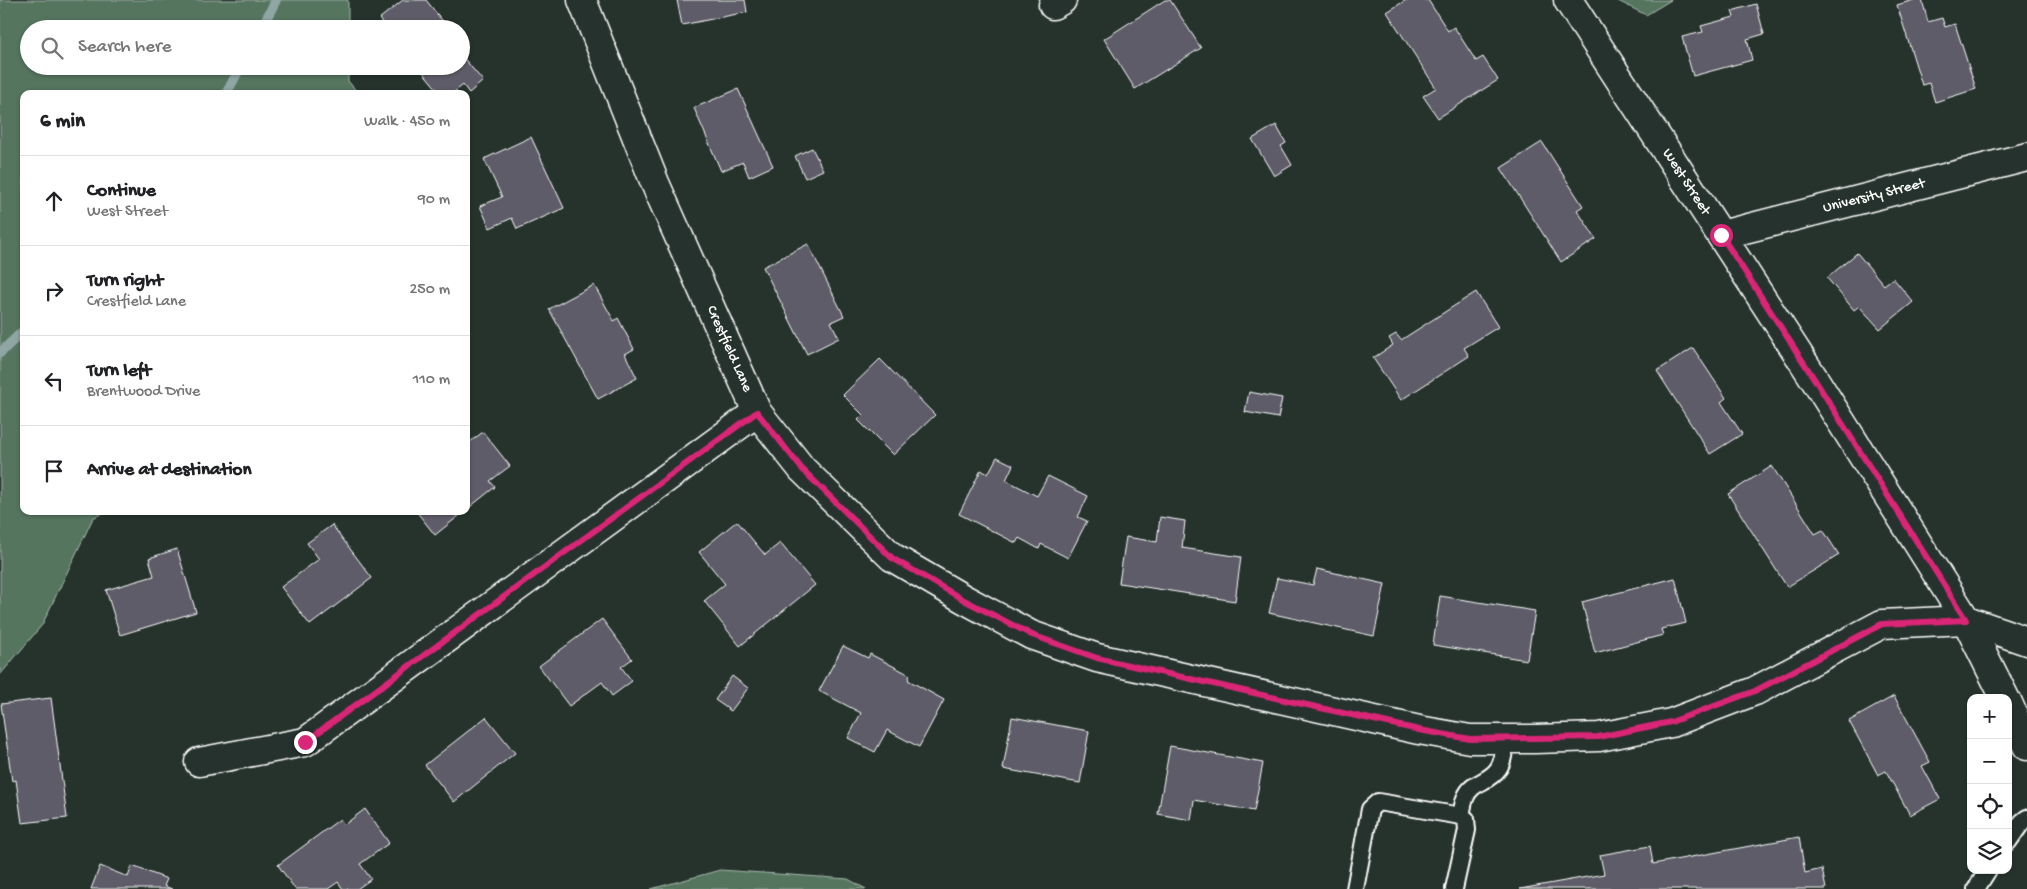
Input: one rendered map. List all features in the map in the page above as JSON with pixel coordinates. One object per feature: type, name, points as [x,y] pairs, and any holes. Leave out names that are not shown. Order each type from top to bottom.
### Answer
[{"type":"street","name":"Crestfield Lane","points":[[582,0],[655,183],[757,412],[802,469],[892,558],[964,600],[1032,635],[1097,658],[1409,727],[1470,739],[1505,739],[1598,737],[1671,722],[1755,691],[1882,624],[1966,620]]},
{"type":"street","name":"West Street","points":[[1568,0],[1820,388],[1966,620],[2003,694]]},
{"type":"street","name":"University Street","points":[[1721,235],[2027,157]]},
{"type":"street","points":[[199,762],[305,742],[757,412]]},
{"type":"street","points":[[1966,620],[2027,641]]},
{"type":"street","points":[[2012,713],[2027,746]]},
{"type":"lane","points":[[1460,816],[1468,792],[1491,777],[1498,770],[1502,762],[1505,739]]},
{"type":"lane","points":[[1355,889],[1370,809],[1373,804],[1378,802],[1460,816],[1466,819],[1467,830],[1454,889]]},
{"type":"lane","points":[[2012,836],[2027,818]]},
{"type":"lane","points":[[1976,889],[1985,874]]},
{"type":"green space","points":[[0,0],[348,0],[348,20],[20,20],[20,75],[348,75],[348,81],[356,90],[20,90],[20,515],[99,515],[93,518],[42,625],[0,675]]},
{"type":"green space","points":[[1616,0],[1671,0],[1646,15]]},
{"type":"green space","points":[[720,870],[848,879],[866,889],[651,889]]},
{"type":"building","points":[[403,0],[426,0],[442,20],[380,20]]},
{"type":"building","points":[[677,0],[745,0],[747,12],[682,25]]},
{"type":"building","points":[[1165,0],[1170,0],[1201,48],[1135,89],[1104,39]]},
{"type":"building","points":[[1406,0],[1428,0],[1448,31],[1454,27],[1476,61],[1483,57],[1498,80],[1438,118],[1423,96],[1436,88],[1387,12]]},
{"type":"building","points":[[1914,0],[1922,0],[1928,22],[1942,18],[1945,27],[1955,24],[1976,89],[1935,102],[1929,83],[1922,85],[1897,5]]},
{"type":"building","points":[[1756,4],[1764,34],[1747,39],[1752,60],[1693,76],[1682,37],[1703,32],[1701,26],[1734,17],[1732,11]]},
{"type":"building","points":[[470,66],[483,81],[470,92],[463,85],[457,90],[438,90],[425,75],[470,75]]},
{"type":"building","points":[[738,89],[773,166],[749,177],[743,162],[721,171],[694,108]]},
{"type":"building","points":[[1276,125],[1286,143],[1281,146],[1292,165],[1274,176],[1252,139]]},
{"type":"building","points":[[531,137],[564,208],[517,229],[512,218],[490,228],[480,206],[502,197],[484,159]]},
{"type":"building","points":[[1542,142],[1583,206],[1577,210],[1596,239],[1561,262],[1501,168]]},
{"type":"building","points":[[812,148],[823,170],[805,178],[795,156]]},
{"type":"building","points":[[808,244],[844,316],[831,322],[839,338],[807,354],[763,267]]},
{"type":"building","points":[[1857,253],[1884,285],[1893,278],[1913,302],[1880,329],[1859,306],[1854,310],[1827,278]]},
{"type":"building","points":[[594,285],[614,321],[618,318],[634,349],[625,354],[637,378],[598,399],[549,309]]},
{"type":"building","points":[[1476,292],[1498,327],[1464,348],[1469,356],[1401,400],[1373,358],[1393,345],[1389,338],[1396,334],[1401,340]]},
{"type":"building","points":[[1693,348],[1726,398],[1721,402],[1742,434],[1710,454],[1657,371]]},
{"type":"building","points":[[880,359],[935,415],[893,455],[858,420],[863,415],[843,395]]},
{"type":"building","points":[[1249,392],[1282,398],[1278,418],[1245,412]]},
{"type":"building","points":[[483,432],[510,466],[490,481],[495,487],[470,507],[470,442]]},
{"type":"building","points":[[997,457],[1013,465],[1006,480],[1037,496],[1048,476],[1088,496],[1078,517],[1087,521],[1068,558],[1041,544],[1039,549],[1019,538],[1016,543],[959,514],[981,470],[988,474]]},
{"type":"building","points":[[1772,466],[1815,534],[1823,530],[1839,555],[1787,587],[1728,494]]},
{"type":"building","points":[[419,515],[460,515],[435,535]]},
{"type":"building","points":[[1160,517],[1185,521],[1182,548],[1241,557],[1235,601],[1119,583],[1126,537],[1157,542]]},
{"type":"building","points":[[737,521],[765,555],[780,543],[815,585],[740,646],[704,601],[725,584],[699,552]]},
{"type":"building","points":[[332,525],[372,578],[310,625],[281,587],[319,559],[307,543]]},
{"type":"building","points":[[177,549],[196,612],[120,635],[106,590],[154,576],[149,558]]},
{"type":"building","points":[[1317,569],[1385,584],[1374,636],[1269,613],[1277,578],[1313,585]]},
{"type":"building","points":[[1675,578],[1686,623],[1661,629],[1663,635],[1595,653],[1582,602]]},
{"type":"building","points":[[1440,596],[1535,611],[1527,660],[1433,645]]},
{"type":"building","points":[[602,619],[632,659],[621,667],[632,681],[612,696],[602,682],[569,706],[539,666]]},
{"type":"building","points":[[843,646],[868,658],[870,654],[910,675],[908,680],[944,700],[919,747],[887,730],[875,752],[848,738],[861,713],[819,691]]},
{"type":"building","points":[[732,676],[748,688],[731,711],[715,700]]},
{"type":"building","points":[[1894,696],[1930,762],[1922,766],[1940,799],[1910,815],[1886,771],[1878,775],[1849,721]]},
{"type":"building","points":[[51,698],[67,818],[22,823],[16,780],[12,781],[1,704]]},
{"type":"building","points":[[486,717],[515,753],[454,802],[425,765]]},
{"type":"building","points":[[1012,717],[1089,731],[1080,783],[1003,769]]},
{"type":"building","points":[[1170,746],[1263,763],[1254,811],[1194,800],[1191,820],[1158,814]]},
{"type":"building","points":[[365,809],[389,843],[360,864],[371,879],[357,889],[343,889],[338,882],[328,889],[295,889],[278,865],[340,819],[344,825]]},
{"type":"building","points":[[1799,837],[1805,873],[1822,869],[1826,889],[1520,889],[1604,874],[1600,855],[1650,846],[1653,864]]},
{"type":"building","points":[[100,866],[128,877],[132,866],[167,879],[164,886],[172,889],[91,889]]},
{"type":"waterway","points":[[266,20],[276,0]]},
{"type":"waterway","points":[[228,90],[236,75]]},
{"type":"waterway","points":[[0,353],[20,334]]},
{"type":"route","points":[[305,742],[757,412],[802,469],[840,504],[892,558],[964,600],[1032,635],[1097,658],[1419,730],[1470,739],[1598,737],[1671,722],[1755,691],[1882,624],[1966,620],[1721,235]]}]
